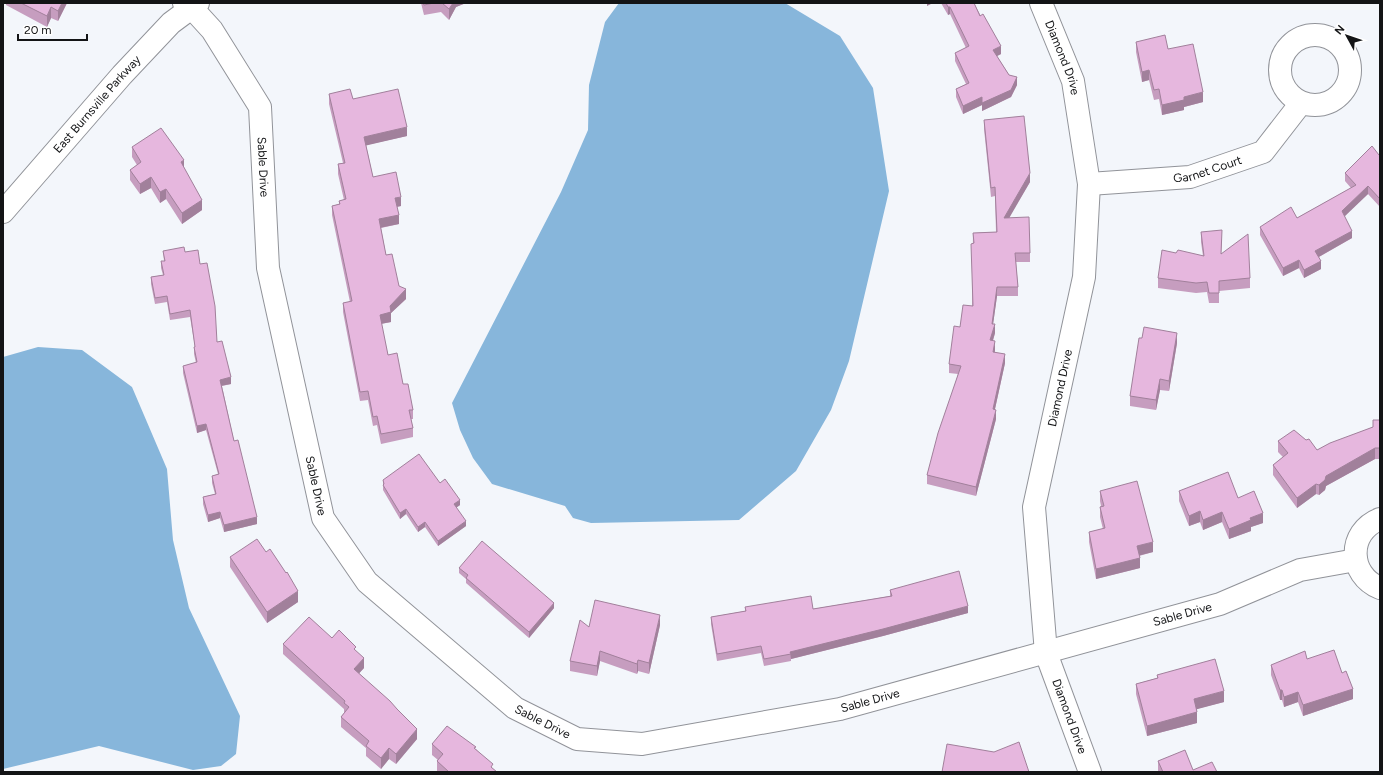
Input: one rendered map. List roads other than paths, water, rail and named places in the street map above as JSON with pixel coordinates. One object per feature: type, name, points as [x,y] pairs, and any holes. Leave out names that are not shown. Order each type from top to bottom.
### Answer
[{"type":"street","name":"Diamond Drive","points":[[1041,3],[1074,81],[1089,184],[1084,277],[1034,508],[1046,653],[1090,772]]},
{"type":"street","name":"East Burnsville Parkway","points":[[3,212],[122,75],[191,4]]},
{"type":"street","name":"Sable Drive","points":[[191,4],[212,30],[260,107],[268,268],[323,518],[367,582],[515,708],[577,739],[642,744],[840,710],[1220,604],[1300,570],[1356,560]]},
{"type":"street","name":"Garnet Court","points":[[1089,184],[1190,177],[1263,152],[1301,103]]},
{"type":"street","points":[[1380,519],[1372,522],[1362,532],[1356,546],[1356,560],[1361,574],[1371,585],[1380,588]]},
{"type":"water","points":[[619,3],[785,3],[840,36],[873,88],[889,191],[849,361],[831,410],[796,471],[739,520],[591,523],[573,518],[565,506],[492,484],[473,458],[460,430],[452,403],[561,192],[588,130],[589,85],[605,22]]},
{"type":"water","points":[[38,347],[82,350],[132,387],[167,469],[173,540],[189,608],[240,716],[236,754],[221,766],[193,770],[99,746],[3,769],[3,357]]}]
